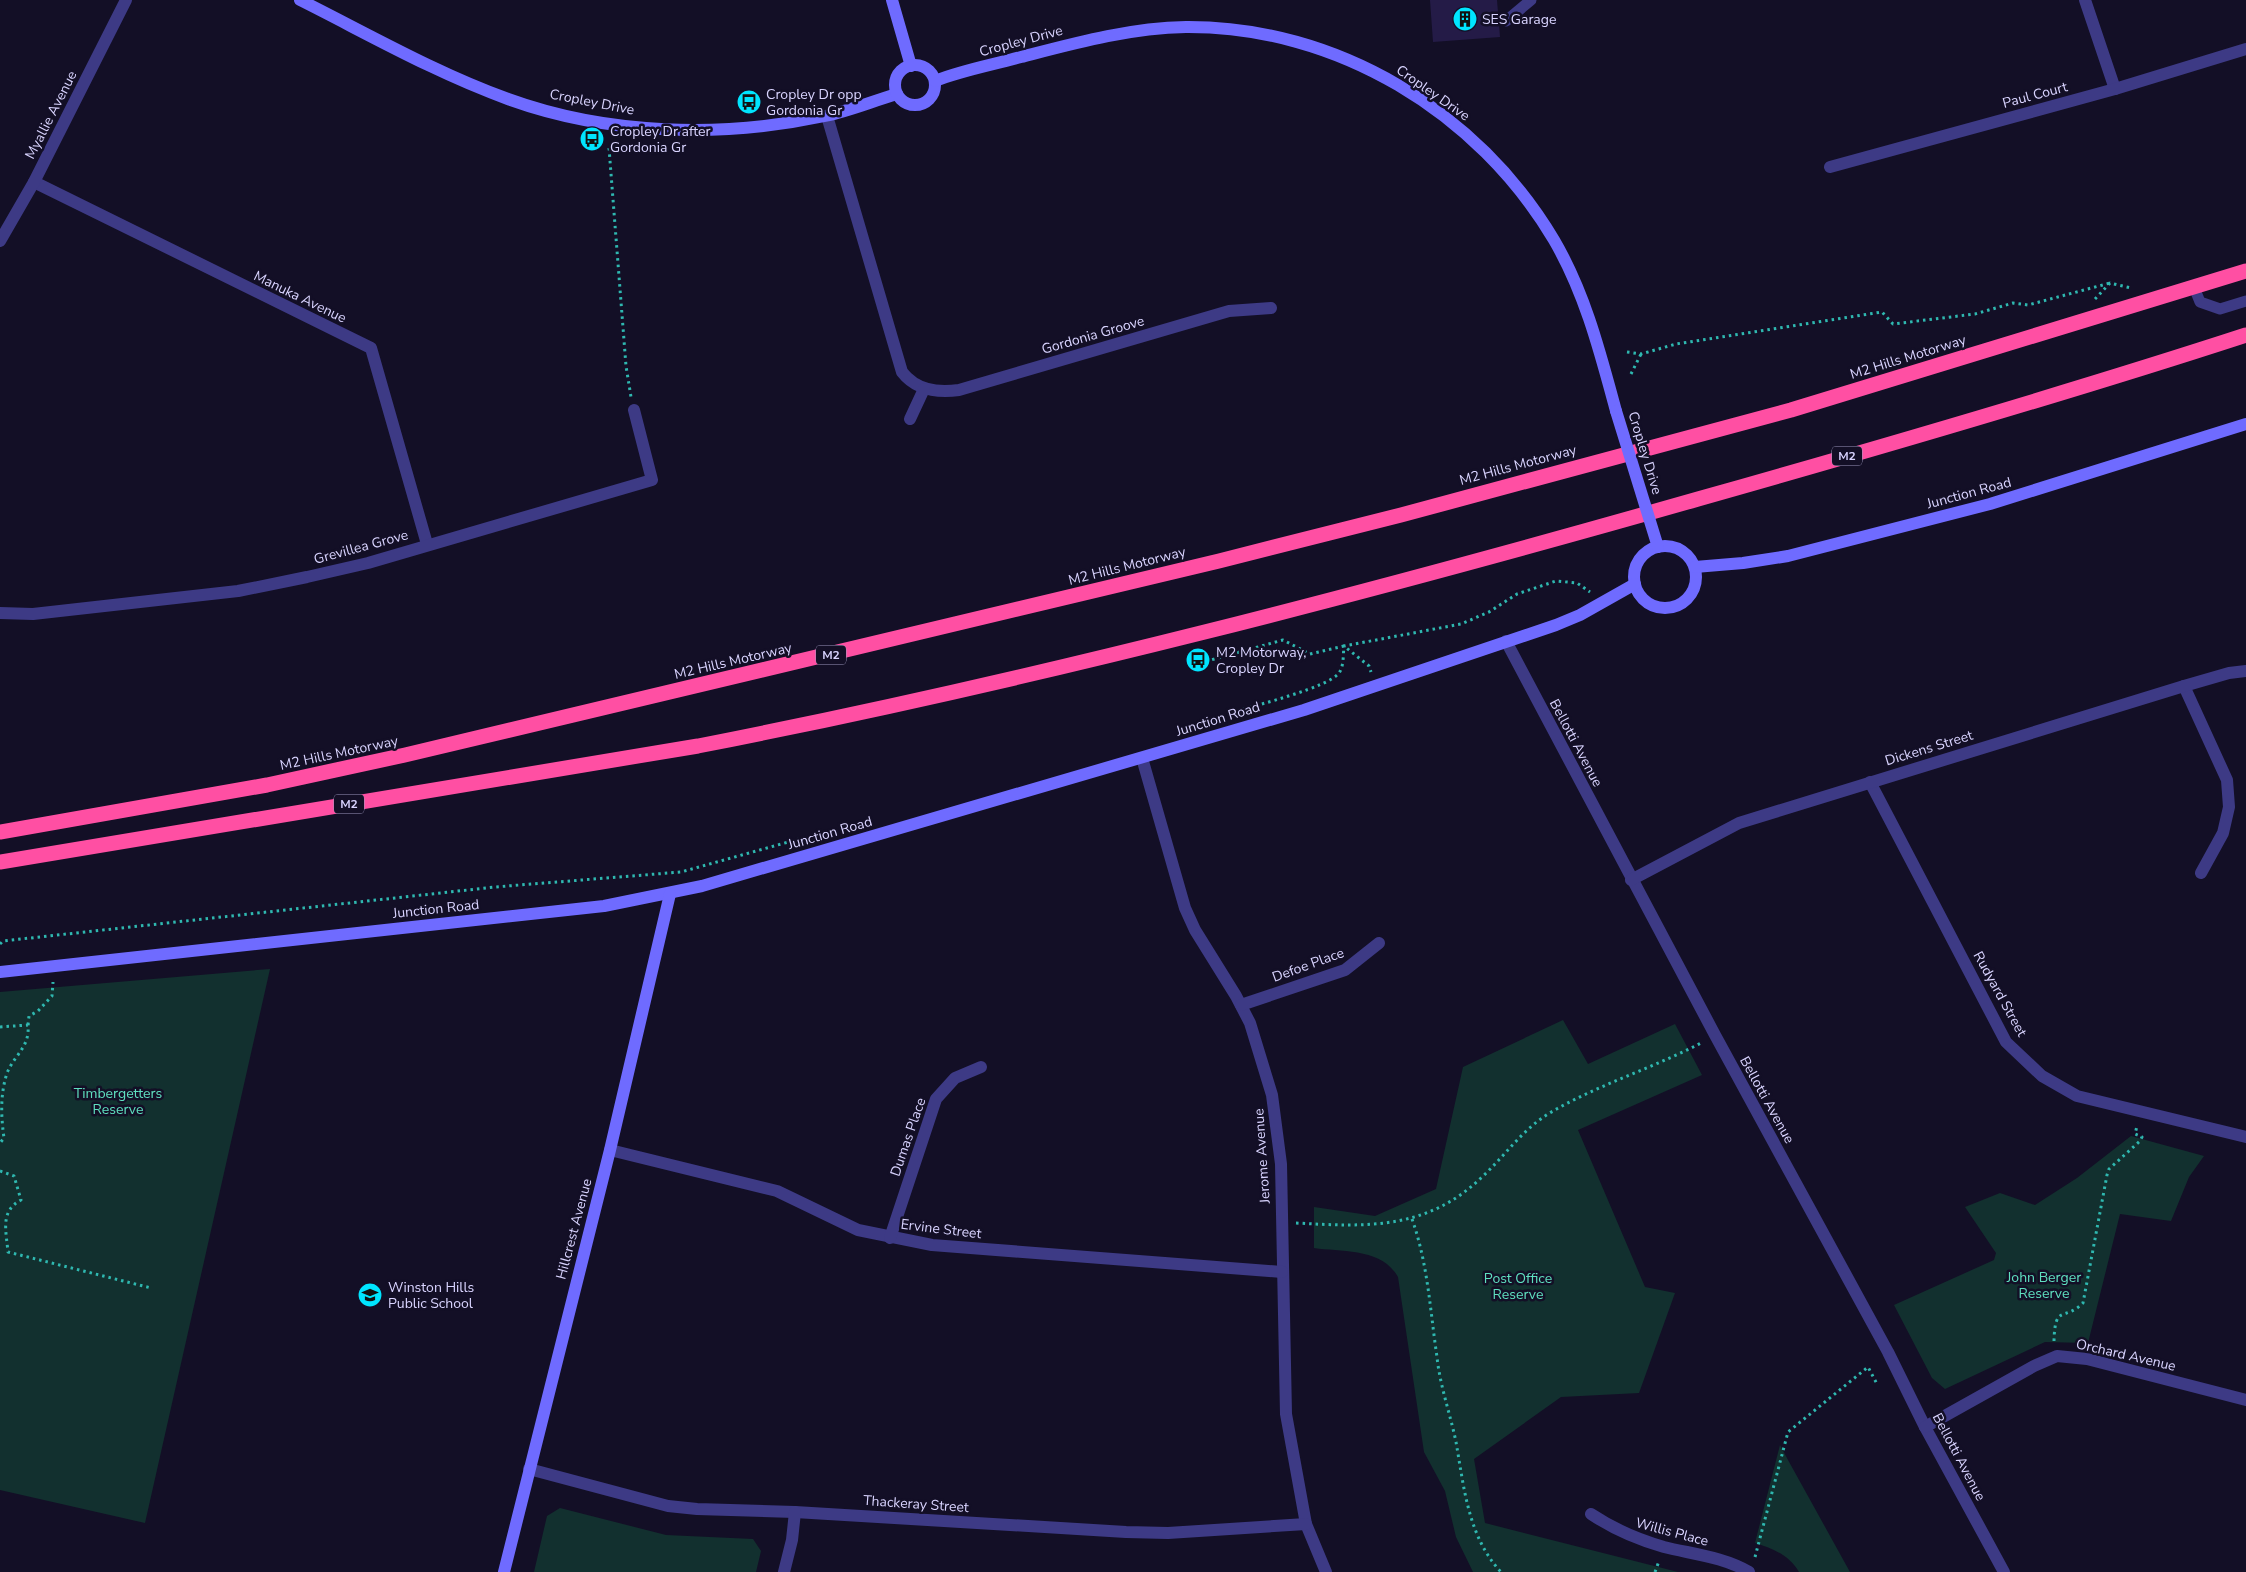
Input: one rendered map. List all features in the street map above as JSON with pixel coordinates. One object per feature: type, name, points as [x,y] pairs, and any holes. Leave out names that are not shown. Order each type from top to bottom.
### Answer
[{"type":"highway","name":"M2 Hills Motorway","points":[[0,832],[267,785],[405,755],[1209,563],[1401,515],[1791,410],[2246,271]]},
{"type":"highway","name":"M2","points":[[0,862],[707,744],[811,723],[1174,639],[1446,569],[1631,518],[2085,388],[2246,335]]},
{"type":"street","name":"Myallie Avenue","points":[[0,242],[34,182],[126,0]]},
{"type":"street","name":"Cropley Drive","points":[[300,0],[455,77],[509,99],[565,114],[654,128],[703,129],[748,127],[827,116],[897,94]]},
{"type":"street","points":[[892,0],[911,66]]},
{"type":"street","points":[[2086,0],[2115,89]]},
{"type":"street","name":"Cropley Drive","points":[[935,81],[1080,41],[1121,33],[1187,27],[1261,34],[1308,46],[1367,68],[1400,85],[1454,123],[1508,175],[1532,206],[1564,258],[1590,318],[1616,411],[1658,547]]},
{"type":"street","name":"Paul Court","points":[[1830,167],[2115,89],[2246,49]]},
{"type":"street","points":[[916,65],[928,70],[935,81],[934,94],[930,99],[918,105],[906,103],[897,94],[896,81],[898,74],[911,66],[916,65]]},
{"type":"street","points":[[827,116],[902,372],[909,381],[924,389],[910,419]]},
{"type":"street","name":"Manuka Avenue","points":[[34,182],[371,348],[427,544]]},
{"type":"street","name":"Gordonia Groove","points":[[924,389],[943,392],[959,390],[1229,310],[1271,308]]},
{"type":"street","name":"Grevillea Grove","points":[[0,613],[33,614],[238,590],[368,563],[427,544],[652,480],[634,410]]},
{"type":"street","name":"Junction Road","points":[[1695,567],[1744,563],[1788,556],[1990,504],[2246,424]]},
{"type":"street","points":[[1658,547],[1675,547],[1684,552],[1695,567],[1696,577],[1690,596],[1674,606],[1654,606],[1646,600],[1635,584],[1636,566],[1641,558],[1658,547]]},
{"type":"street","name":"Junction Road","points":[[0,972],[604,906],[670,894],[1142,758],[1376,686],[1556,625],[1635,584]]},
{"type":"street","name":"Bellotti Avenue","points":[[1506,641],[1631,880],[1888,1352],[1925,1427],[2004,1572]]},
{"type":"street","name":"Dickens Street","points":[[1631,880],[1739,823],[2184,686],[2229,673],[2246,671]]},
{"type":"street","points":[[2184,686],[2227,780],[2228,807],[2222,833],[2200,873]]},
{"type":"street","name":"Jerome Avenue","points":[[1142,758],[1186,908],[1195,930],[1241,1005],[1261,1053],[1276,1115],[1281,1164],[1286,1414],[1306,1524],[1326,1572]]},
{"type":"street","name":"Rudyard Street","points":[[1870,782],[2006,1042],[2042,1076],[2076,1096],[2140,1113],[2246,1137]]},
{"type":"street","name":"Hillcrest Avenue","points":[[504,1572],[610,1150],[670,894]]},
{"type":"street","name":"Defoe Place","points":[[1241,1005],[1344,970],[1379,942]]},
{"type":"street","name":"Dumas Place","points":[[890,1238],[936,1100],[956,1078],[981,1067]]},
{"type":"street","name":"Ervine Street","points":[[610,1150],[777,1191],[846,1225],[890,1238],[932,1245],[1282,1272]]},
{"type":"street","name":"Orchard Avenue","points":[[1925,1427],[2034,1366],[2057,1356],[2087,1359],[2246,1400]]},
{"type":"street","name":"Thackeray Street","points":[[529,1469],[668,1506],[697,1509],[795,1512],[1126,1532],[1168,1533],[1306,1524]]},
{"type":"street","points":[[784,1572],[792,1540],[795,1512]]},
{"type":"street","name":"Willis Place","points":[[1591,1514],[1622,1534],[1751,1568]]},
{"type":"lane","points":[[1506,21],[1531,0]]},
{"type":"lane","points":[[2194,287],[2200,302],[2220,309],[2246,301]]},
{"type":"path","points":[[609,148],[626,366],[634,410]]},
{"type":"path","points":[[1627,352],[1641,354],[1676,344],[1882,312],[1893,324],[1975,314],[2013,303],[2028,305],[2110,283]]},
{"type":"path","points":[[1631,374],[1641,354]]},
{"type":"path","points":[[1198,660],[1200,663],[1283,640],[1310,654],[1461,624],[1489,612],[1517,594],[1556,582],[1577,583],[1586,587],[1602,602]]},
{"type":"path","points":[[1344,646],[1369,666],[1376,686]]},
{"type":"path","points":[[1233,712],[1300,692],[1333,678],[1341,671],[1344,646]]},
{"type":"path","points":[[0,944],[3,941],[485,888],[681,872],[806,838]]},
{"type":"path","points":[[0,1143],[4,1138],[0,1115],[1,1094],[8,1073],[29,1037],[28,1016],[38,1011],[52,996],[50,967]]},
{"type":"path","points":[[0,1027],[28,1025]]},
{"type":"path","points":[[1310,1224],[1376,1225],[1412,1219],[1464,1191],[1481,1178],[1529,1127],[1552,1111],[1693,1047]]},
{"type":"path","points":[[2057,1356],[2054,1344],[2054,1322],[2058,1316],[2079,1307],[2083,1303],[2107,1175],[2109,1170],[2140,1142],[2142,1137],[2135,1134],[2140,1113]]},
{"type":"path","points":[[0,1171],[14,1176],[21,1200],[11,1205],[7,1210],[5,1222],[8,1252],[151,1288]]},
{"type":"path","points":[[1412,1219],[1426,1265],[1437,1358],[1451,1419],[1466,1502],[1483,1548],[1501,1572]]},
{"type":"path","points":[[1751,1568],[1788,1432],[1868,1367],[1877,1384]]},
{"type":"green space","name":"Timbergetters Reserve","points":[[270,969],[145,1523],[0,1490],[0,992]]},
{"type":"green space","name":"Post Office Reserve","points":[[1563,1020],[1588,1064],[1675,1024],[1702,1075],[1578,1130],[1645,1287],[1675,1293],[1639,1393],[1561,1397],[1474,1459],[1485,1523],[1678,1572],[1473,1572],[1456,1537],[1445,1491],[1424,1452],[1398,1277],[1391,1268],[1372,1256],[1349,1251],[1314,1248],[1314,1207],[1375,1216],[1436,1189],[1463,1067]]},
{"type":"green space","name":"John Berger Reserve","points":[[2131,1136],[2204,1156],[2189,1177],[2171,1221],[2120,1214],[2088,1343],[2045,1342],[1945,1389],[1932,1378],[1894,1305],[1994,1260],[1996,1253],[1965,1207],[2000,1193],[2035,1205],[2077,1178]]},
{"type":"green space","points":[[1780,1445],[1850,1572],[1799,1572],[1791,1561],[1780,1553],[1755,1543]]},
{"type":"green space","points":[[560,1508],[666,1535],[753,1539],[761,1551],[756,1572],[534,1572],[547,1516]]},
{"type":"building","name":"SES Garage","points":[[1430,0],[1497,0],[1500,37],[1433,42]]},
{"type":"place","name":"SES Garage","points":[[1465,19]]},
{"type":"place","name":"Cropley Dr opp Gordonia Gr","points":[[749,102]]},
{"type":"place","name":"Cropley Dr after Gordonia Gr","points":[[592,139]]},
{"type":"place","name":"M2 Motorway, Cropley Dr","points":[[1198,660]]},
{"type":"place","name":"Winston Hills Public School","points":[[370,1295]]}]
